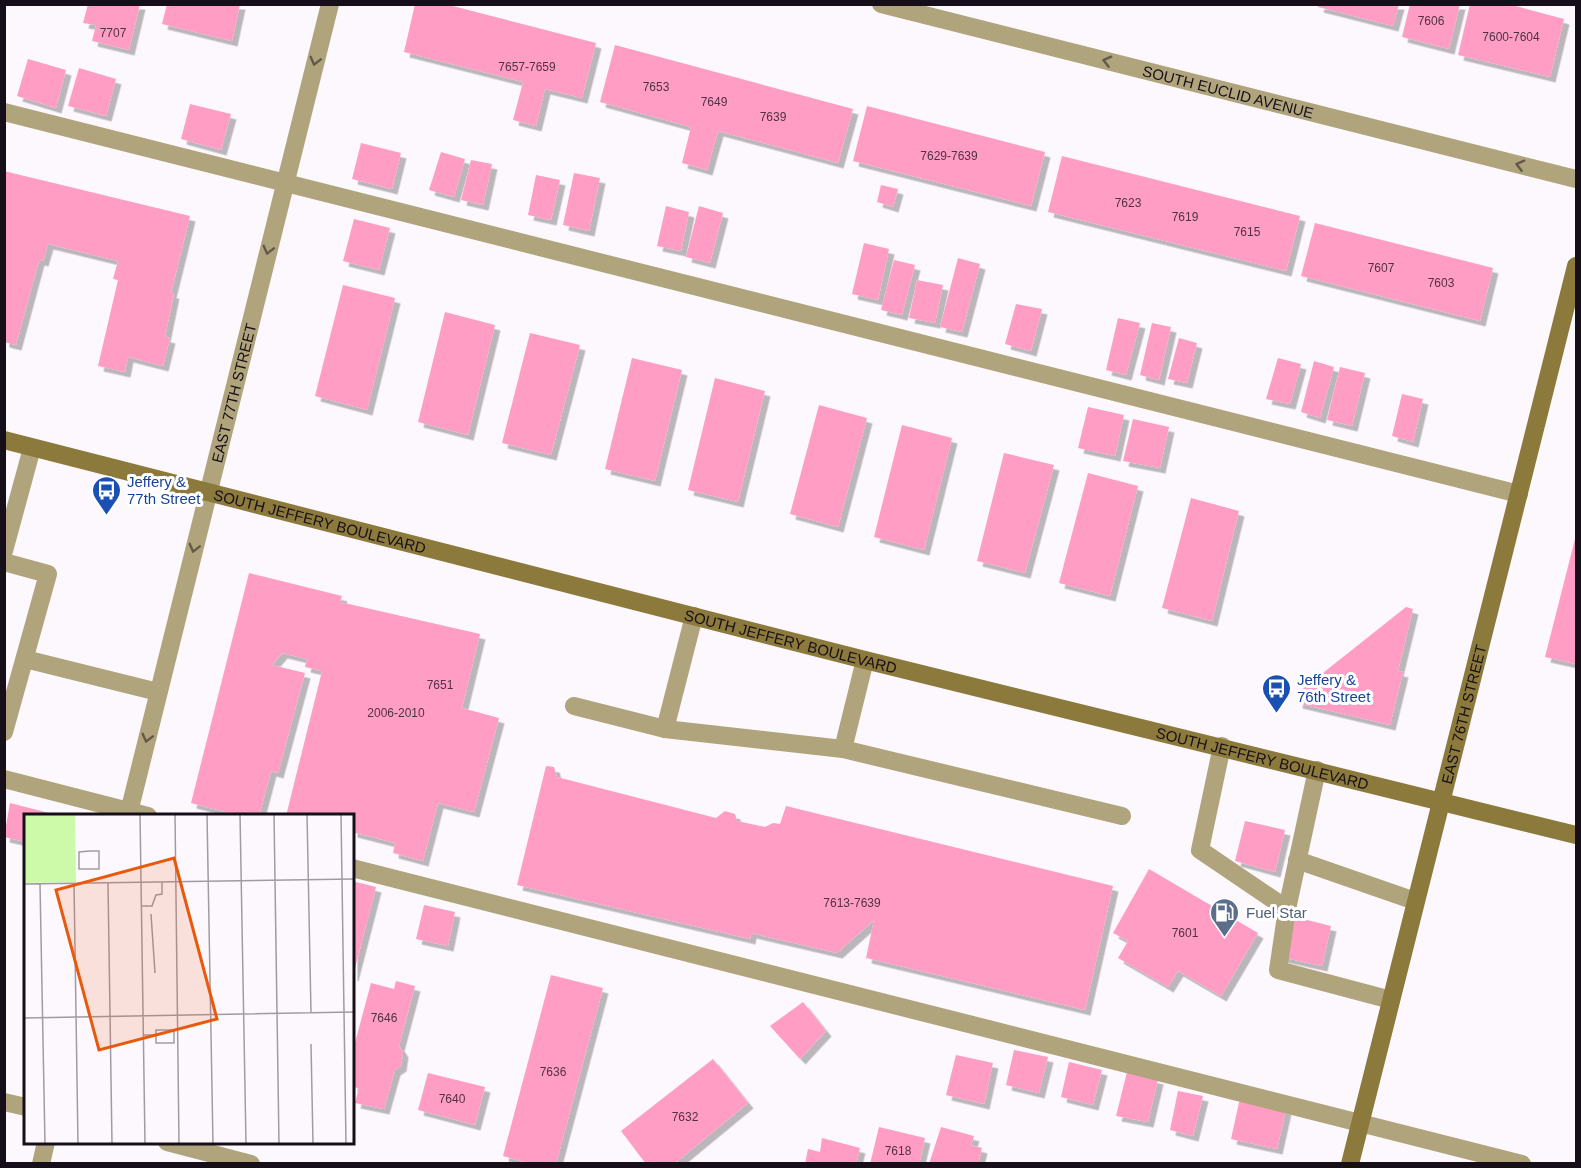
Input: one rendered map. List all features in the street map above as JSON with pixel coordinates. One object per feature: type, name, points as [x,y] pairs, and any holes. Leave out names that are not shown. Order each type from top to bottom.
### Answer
[{"type":"street","name":"EAST 77TH STREET","points":[[128,813],[330,4]]},
{"type":"street","name":"SOUTH EUCLID AVENUE","points":[[881,4],[1576,179]]},
{"type":"street","points":[[4,112],[1519,494]]},
{"type":"street","name":"EAST 76TH STREET","points":[[1350,1164],[1519,494],[1571,309],[1576,266]]},
{"type":"street","name":"SOUTH JEFFERY BOULEVARD","points":[[4,440],[865,660],[1222,746],[1576,835]]},
{"type":"street","points":[[4,551],[32,448]]},
{"type":"street","points":[[4,561],[48,574],[4,732]]},
{"type":"street","points":[[665,729],[694,616]]},
{"type":"street","points":[[25,659],[158,692]]},
{"type":"street","points":[[843,749],[865,660]]},
{"type":"street","points":[[574,706],[665,729],[843,749],[1122,816]]},
{"type":"street","points":[[1222,746],[1200,850],[1287,909]]},
{"type":"street","points":[[1317,770],[1287,909],[1278,970],[1391,1000]]},
{"type":"street","points":[[4,779],[128,813]]},
{"type":"street","points":[[1297,860],[1415,901]]},
{"type":"street","points":[[354,869],[1522,1164]]},
{"type":"street","points":[[4,1102],[24,1107]]},
{"type":"street","points":[[41,1164],[46,1144]]},
{"type":"street","points":[[171,1144],[251,1164]]},
{"type":"building","points":[[88,4],[140,4],[129,50],[92,41],[96,25],[83,23]]},
{"type":"building","points":[[167,4],[240,4],[232,41],[162,24]]},
{"type":"building","points":[[415,4],[445,4],[596,43],[582,98],[545,89],[536,126],[513,120],[523,82],[404,52]]},
{"type":"building","points":[[1319,4],[1399,4],[1393,26],[1318,7]]},
{"type":"building","points":[[1410,4],[1460,4],[1449,49],[1402,37]]},
{"type":"building","points":[[1470,4],[1508,4],[1564,19],[1550,77],[1458,55]]},
{"type":"building","points":[[615,45],[853,109],[838,163],[718,131],[707,170],[682,163],[691,127],[600,102]]},
{"type":"building","points":[[28,59],[66,70],[56,108],[17,96]]},
{"type":"building","points":[[79,68],[116,79],[106,116],[68,106]]},
{"type":"building","points":[[190,104],[231,114],[221,150],[181,139]]},
{"type":"building","points":[[867,106],[1045,152],[1031,206],[853,161]]},
{"type":"building","points":[[361,143],[401,153],[392,189],[352,179]]},
{"type":"building","points":[[441,152],[465,159],[454,197],[429,190]]},
{"type":"building","points":[[1062,156],[1300,216],[1286,271],[1048,212]]},
{"type":"building","points":[[471,160],[492,164],[483,205],[461,200]]},
{"type":"building","points":[[4,171],[190,216],[171,293],[174,293],[165,337],[170,338],[163,366],[128,357],[125,372],[98,366],[118,280],[113,279],[118,261],[48,244],[43,261],[39,260],[16,345],[4,342]]},
{"type":"building","points":[[574,173],[600,178],[589,231],[563,225]]},
{"type":"building","points":[[536,175],[560,180],[551,220],[528,215]]},
{"type":"building","points":[[881,185],[898,189],[893,207],[877,202]]},
{"type":"building","points":[[666,206],[689,212],[681,251],[657,246]]},
{"type":"building","points":[[699,206],[723,213],[710,263],[686,257]]},
{"type":"building","points":[[354,219],[390,228],[379,270],[343,261]]},
{"type":"building","points":[[1315,223],[1493,268],[1480,321],[1301,276]]},
{"type":"building","points":[[864,243],[889,249],[878,300],[852,294]]},
{"type":"building","points":[[958,258],[980,264],[962,332],[940,327]]},
{"type":"building","points":[[894,260],[915,265],[902,315],[881,310]]},
{"type":"building","points":[[917,280],[943,285],[935,323],[909,318]]},
{"type":"building","points":[[343,285],[395,298],[367,410],[315,396]]},
{"type":"building","points":[[1016,304],[1042,309],[1031,351],[1005,344]]},
{"type":"building","points":[[445,312],[495,325],[468,435],[418,422]]},
{"type":"building","points":[[1118,318],[1140,323],[1126,375],[1106,370]]},
{"type":"building","points":[[1152,323],[1171,327],[1159,380],[1140,375]]},
{"type":"building","points":[[530,333],[580,345],[551,455],[502,443]]},
{"type":"building","points":[[1179,338],[1197,343],[1187,383],[1168,379]]},
{"type":"building","points":[[632,358],[682,370],[655,481],[605,469]]},
{"type":"building","points":[[1278,358],[1301,364],[1290,404],[1266,399]]},
{"type":"building","points":[[1314,361],[1334,367],[1320,418],[1301,412]]},
{"type":"building","points":[[1340,367],[1365,373],[1352,426],[1327,420]]},
{"type":"building","points":[[715,378],[765,391],[738,502],[688,490]]},
{"type":"building","points":[[1402,394],[1423,399],[1413,442],[1392,436]]},
{"type":"building","points":[[819,405],[867,418],[838,527],[790,514]]},
{"type":"building","points":[[1088,407],[1124,415],[1115,456],[1078,448]]},
{"type":"building","points":[[1133,419],[1169,427],[1160,468],[1123,461]]},
{"type":"building","points":[[902,425],[952,438],[924,550],[874,537]]},
{"type":"building","points":[[1004,453],[1054,465],[1025,573],[977,561]]},
{"type":"building","points":[[1088,473],[1138,486],[1110,596],[1059,583]]},
{"type":"building","points":[[1191,498],[1239,511],[1212,621],[1162,608]]},
{"type":"building","points":[[1576,535],[1576,664],[1545,657]]},
{"type":"building","points":[[249,573],[342,596],[340,602],[480,634],[462,708],[499,718],[474,812],[438,803],[423,861],[393,853],[395,843],[354,833],[354,814],[286,814],[322,671],[305,667],[307,659],[282,653],[272,665],[305,673],[278,773],[271,771],[260,814],[233,814],[191,803]]},
{"type":"building","points":[[1406,607],[1413,609],[1398,671],[1403,672],[1390,725],[1297,703],[1299,692]]},
{"type":"building","points":[[546,766],[554,767],[557,777],[716,818],[725,811],[735,814],[737,821],[765,827],[773,823],[780,824],[786,806],[1113,886],[1085,1010],[866,958],[874,920],[837,953],[751,933],[750,939],[517,885]]},
{"type":"building","points":[[10,803],[53,814],[24,814],[24,842],[4,837]]},
{"type":"building","points":[[1245,821],[1285,830],[1275,872],[1235,861]]},
{"type":"building","points":[[1149,869],[1258,933],[1221,996],[1178,971],[1168,987],[1118,958],[1128,941],[1113,933]]},
{"type":"building","points":[[354,882],[376,887],[354,972]]},
{"type":"building","points":[[424,905],[455,912],[448,946],[416,939]]},
{"type":"building","points":[[1291,916],[1331,926],[1322,966],[1281,957]]},
{"type":"building","points":[[551,975],[603,988],[556,1164],[531,1164],[503,1156]]},
{"type":"building","points":[[396,981],[415,986],[399,1046],[403,1052],[401,1066],[395,1070],[384,1109],[355,1103],[359,1088],[354,1087],[354,1047],[371,983],[394,989]]},
{"type":"building","points":[[803,1002],[826,1031],[800,1059],[770,1026]]},
{"type":"building","points":[[1014,1050],[1048,1057],[1039,1093],[1006,1085]]},
{"type":"building","points":[[956,1055],[993,1063],[984,1104],[946,1095]]},
{"type":"building","points":[[713,1059],[748,1103],[674,1164],[646,1164],[621,1131]]},
{"type":"building","points":[[1069,1062],[1102,1070],[1093,1105],[1061,1097]]},
{"type":"building","points":[[1127,1072],[1158,1079],[1148,1122],[1116,1116]]},
{"type":"building","points":[[428,1073],[485,1087],[475,1125],[418,1110]]},
{"type":"building","points":[[1178,1091],[1203,1096],[1193,1136],[1170,1130]]},
{"type":"building","points":[[1240,1098],[1286,1109],[1277,1149],[1231,1139]]},
{"type":"building","points":[[879,1127],[925,1138],[919,1164],[870,1164]]},
{"type":"building","points":[[941,1127],[974,1136],[971,1145],[982,1148],[978,1164],[929,1164]]},
{"type":"building","points":[[822,1138],[860,1148],[856,1164],[805,1164],[808,1149],[820,1152]]},
{"type":"place","name":"Jeffery & 77th Street","points":[[106,516]]},
{"type":"place","name":"Jeffery & 76th Street","points":[[1276,714]]},
{"type":"place","name":"Fuel Star","points":[[1225,938]]}]
